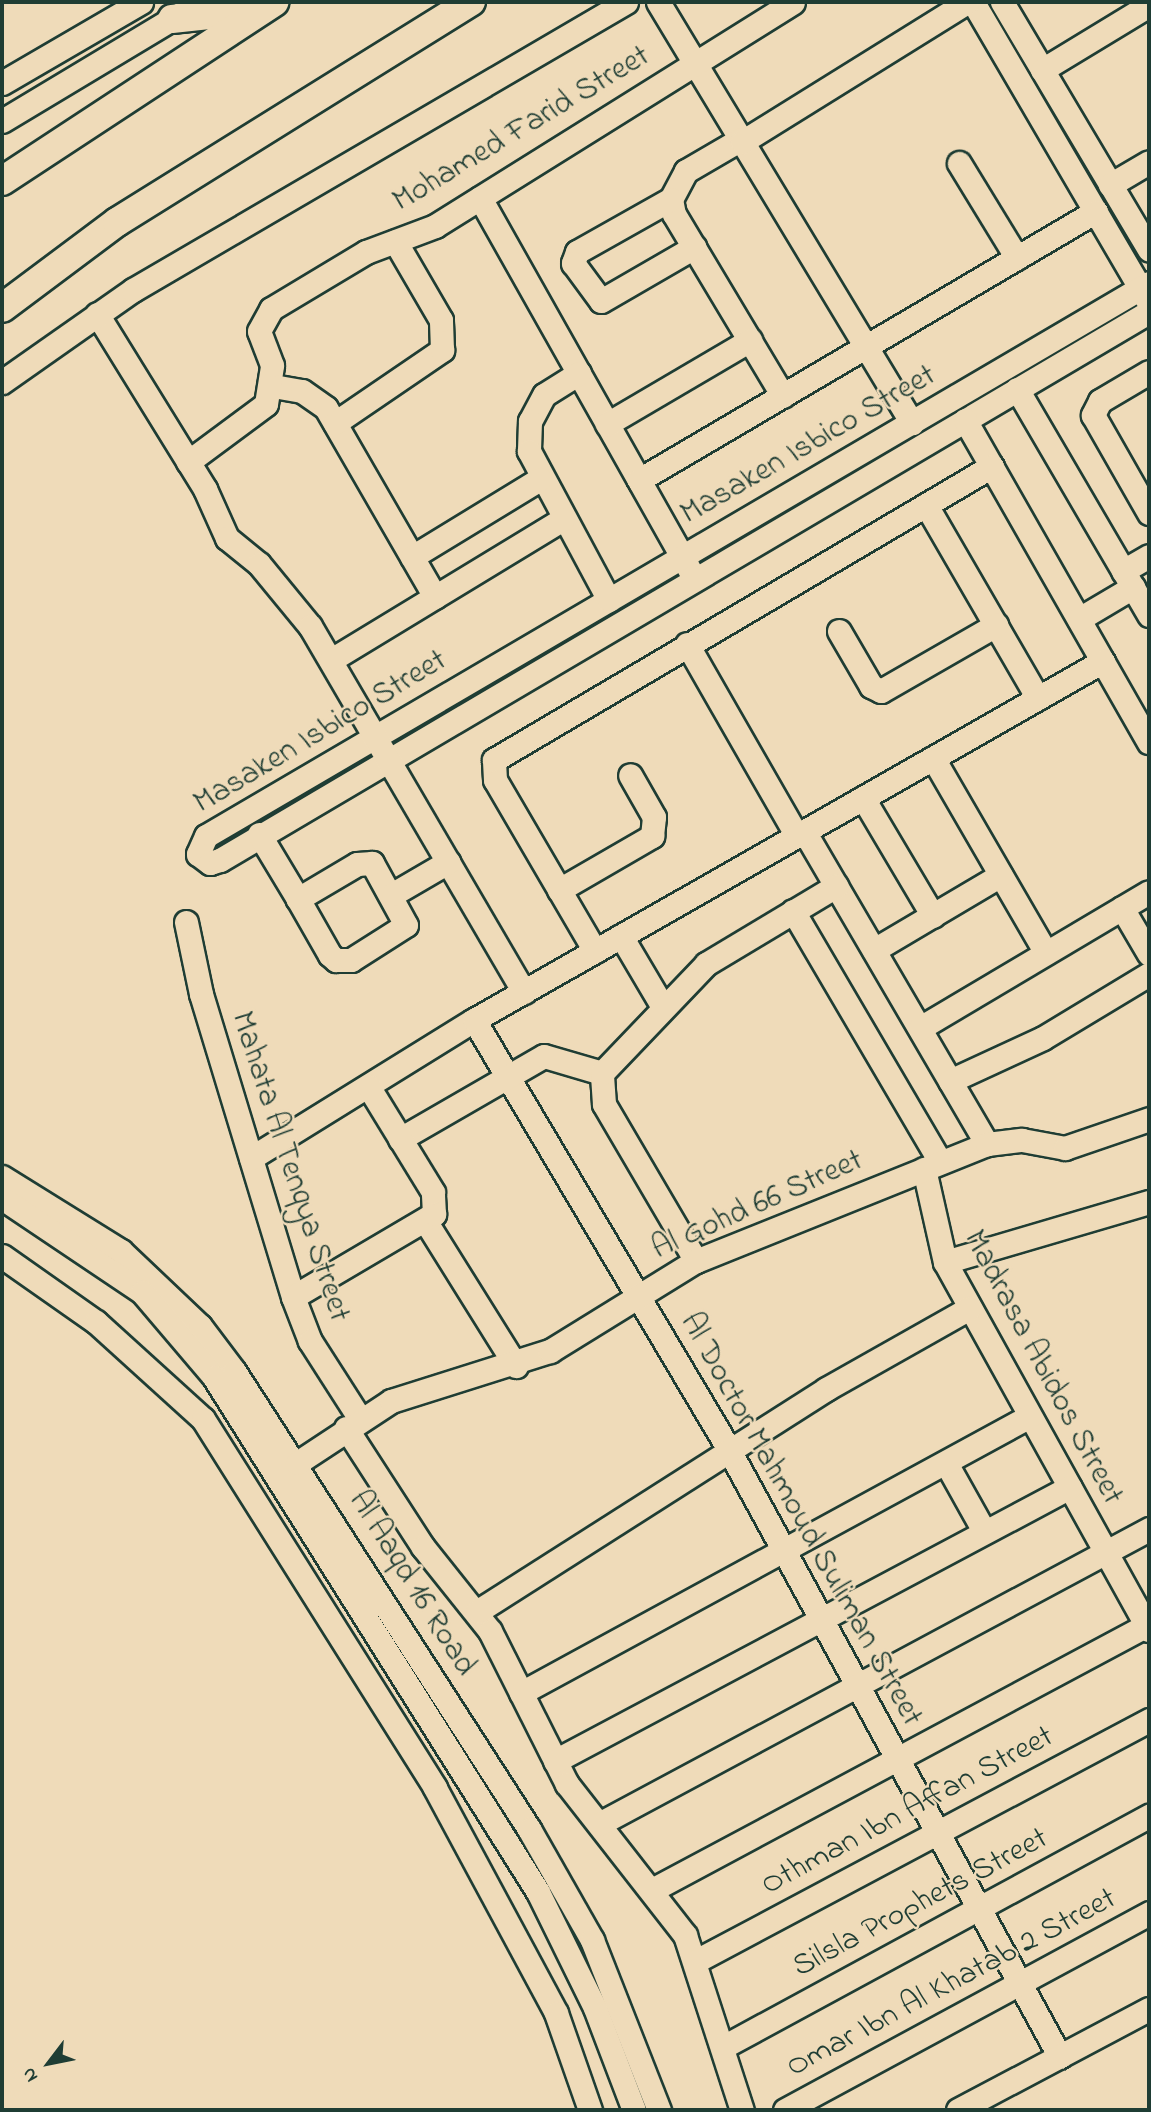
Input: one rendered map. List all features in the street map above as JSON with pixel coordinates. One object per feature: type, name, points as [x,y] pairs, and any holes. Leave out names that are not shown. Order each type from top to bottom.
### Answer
[{"type":"main road","points":[[2,308],[117,222],[471,2]]},
{"type":"main road","points":[[172,19],[269,6]]},
{"type":"main road","points":[[2,181],[269,6]]},
{"type":"street","points":[[2,82],[141,2]]},
{"type":"street","points":[[2,121],[202,2]]},
{"type":"street","points":[[2,383],[97,314],[626,2]]},
{"type":"street","points":[[658,2],[912,423]]},
{"type":"street","name":"Mohamed Farid Street","points":[[273,386],[259,331],[271,309],[396,241],[435,226],[793,2]]},
{"type":"street","points":[[694,247],[601,301],[573,263],[577,252],[671,199],[686,171],[741,141],[967,2]]},
{"type":"street","points":[[973,2],[1146,291]]},
{"type":"street","points":[[1002,2],[1149,250]]},
{"type":"street","points":[[1042,70],[1149,5]]},
{"type":"street","points":[[1110,184],[1149,162]]},
{"type":"street","points":[[959,163],[1017,258]]},
{"type":"street","points":[[480,198],[695,579]]},
{"type":"street","points":[[671,199],[694,247],[783,396]]},
{"type":"street","points":[[639,480],[1096,211]]},
{"type":"street","points":[[335,423],[442,350],[441,320],[396,241]]},
{"type":"street","name":"Masaken Isbico Street","points":[[1146,291],[912,423],[201,839],[198,854],[216,862],[259,834],[1149,312]]},
{"type":"street","points":[[97,314],[188,462],[227,538],[286,593],[331,660],[524,992]]},
{"type":"street","points":[[607,424],[750,340]]},
{"type":"street","points":[[1149,372],[1100,401],[1093,415],[1149,513]]},
{"type":"street","points":[[579,373],[544,395],[530,421],[529,451],[540,479],[609,600]]},
{"type":"street","points":[[188,462],[253,418],[273,386],[315,397],[335,423],[435,597]]},
{"type":"street","points":[[1017,389],[1149,615]]},
{"type":"street","points":[[965,420],[1149,742]]},
{"type":"street","points":[[595,951],[495,780],[494,760],[687,644],[992,467]]},
{"type":"street","points":[[412,557],[540,479]]},
{"type":"street","points":[[926,505],[1038,698]]},
{"type":"street","points":[[331,660],[563,519]]},
{"type":"street","points":[[1079,619],[1128,579],[1149,556]]},
{"type":"street","points":[[839,631],[871,686],[881,691],[996,625]]},
{"type":"street","points":[[687,644],[836,886],[987,1144]]},
{"type":"street","points":[[251,1158],[474,1020],[1103,661]]},
{"type":"street","points":[[933,758],[1046,953]]},
{"type":"street","points":[[559,890],[652,836],[654,817],[630,775]]},
{"type":"street","points":[[863,798],[933,916]]},
{"type":"street","points":[[259,834],[331,955],[344,962],[401,931],[406,917],[378,868],[365,862],[298,899]]},
{"type":"street","points":[[393,894],[448,862]]},
{"type":"street","points":[[874,950],[1001,875]]},
{"type":"street","points":[[696,1261],[604,1104],[602,1073],[663,1007],[716,956],[836,886]]},
{"type":"street","points":[[920,1028],[1149,892]]},
{"type":"street","points":[[1122,908],[1149,954]]},
{"type":"street","name":"Madrasa Abidos Street","points":[[793,911],[932,1166],[945,1262],[1148,1626]]},
{"type":"street","name":"Mahata Al Tenqya Street","points":[[187,922],[251,1158],[293,1297],[310,1341],[423,1547],[478,1611],[555,1761],[599,1824],[652,1890],[696,1961],[742,2110]]},
{"type":"street","points":[[621,936],[663,1007]]},
{"type":"street","points":[[950,1081],[1043,1038],[1149,974]]},
{"type":"street","name":"Al Doctor Mahmoud Suliman Street","points":[[474,1020],[729,1450],[1060,2057]]},
{"type":"street","points":[[400,1139],[550,1055],[602,1073]]},
{"type":"street","points":[[293,1297],[426,1222],[437,1203],[368,1086]]},
{"type":"street","name":"Al Gohd 66 Street","points":[[297,1463],[353,1423],[391,1401],[516,1366],[696,1261],[987,1144],[1022,1140],[1065,1148],[1149,1119]]},
{"type":"street","name":"Al Aaqd 16 Road","points":[[2,1177],[88,1227],[149,1275],[200,1326],[297,1463],[592,1941],[659,2110]]},
{"type":"street","name":"Al Aaqd 16 Road","points":[[2,1198],[142,1292],[214,1377],[538,1892],[595,2008],[634,2110]]},
{"type":"street","points":[[945,1262],[1149,1202]]},
{"type":"street","points":[[426,1222],[516,1366]]},
{"type":"street","points":[[2,1256],[96,1322],[203,1419],[435,1788],[556,2012],[590,2110]]},
{"type":"street","points":[[478,1611],[729,1450],[970,1308]]},
{"type":"street","points":[[521,1693],[785,1552],[1030,1416]]},
{"type":"street","points":[[946,1463],[984,1531]]},
{"type":"street","points":[[555,1761],[1070,1487]]},
{"type":"street","points":[[599,1824],[1149,1529]]},
{"type":"street","points":[[652,1890],[1148,1626]]},
{"type":"street","name":"Othman Ibn Affan Street","points":[[696,1961],[1149,1720]]},
{"type":"street","name":"Silsla Prophets Street","points":[[723,2047],[1149,1816]]},
{"type":"street","name":"Omar Ibn Al Khatab 2 Street","points":[[785,2110],[1149,1913]]},
{"type":"street","points":[[958,2110],[1149,2009]]}]
